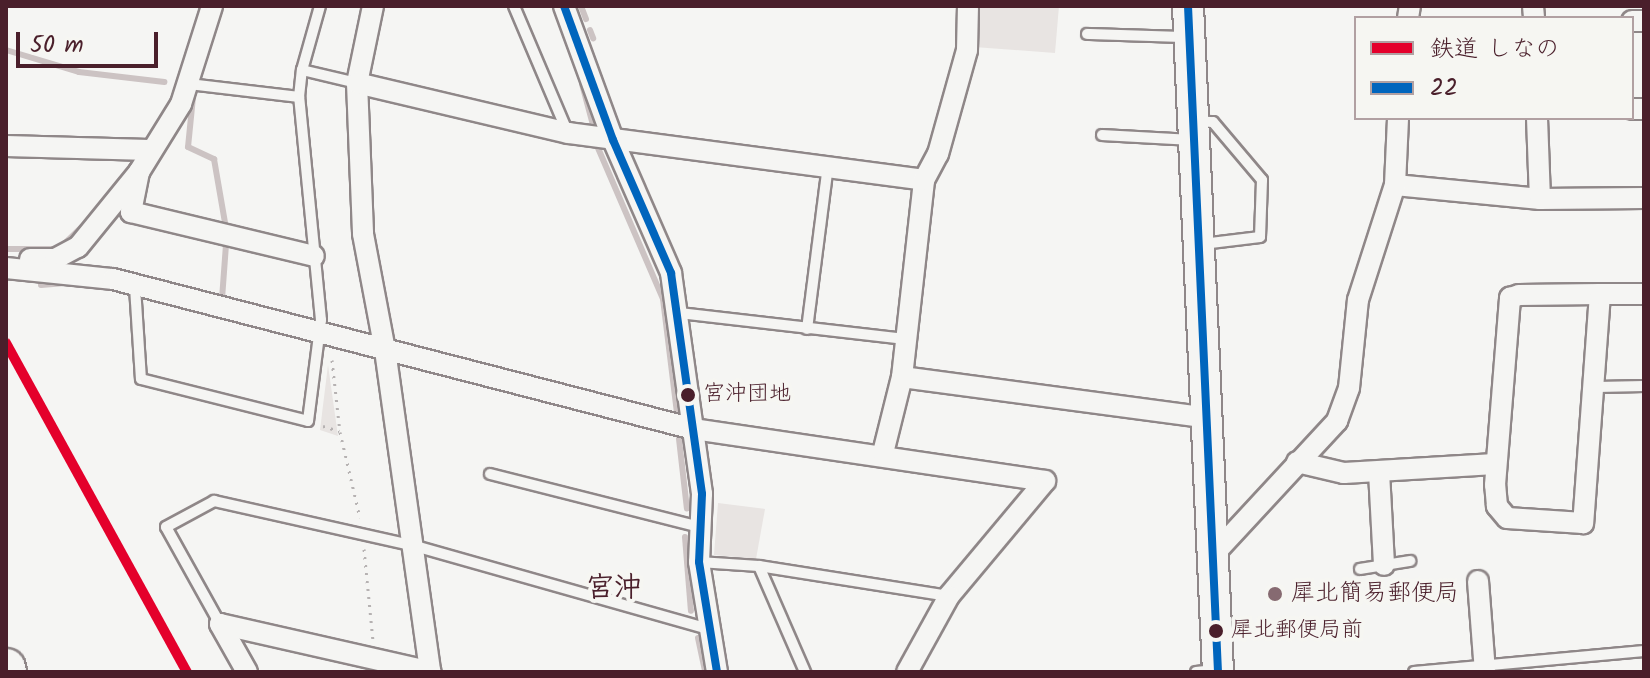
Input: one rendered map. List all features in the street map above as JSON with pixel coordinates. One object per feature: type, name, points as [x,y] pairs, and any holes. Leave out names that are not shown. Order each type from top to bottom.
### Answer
[{"type":"street","points":[[212,6],[189,84],[139,172],[131,212],[314,256]]},
{"type":"street","points":[[220,624],[430,672],[415,546],[385,350],[363,234],[357,83],[373,6]]},
{"type":"street","points":[[564,6],[613,140],[661,245],[680,313],[702,494],[699,562],[717,672]]},
{"type":"street","points":[[883,453],[902,377],[924,180],[938,154],[967,50],[968,6]]},
{"type":"street","points":[[1188,6],[1210,418],[1213,555],[1211,671]]},
{"type":"street","points":[[357,83],[568,133],[924,180]]},
{"type":"street","points":[[1213,555],[1337,421],[1349,388],[1358,300],[1395,185],[1398,120]]},
{"type":"street","points":[[1537,120],[1540,199]]},
{"type":"street","points":[[6,146],[149,150]]},
{"type":"street","points":[[6,259],[55,259],[78,247],[139,172]]},
{"type":"street","points":[[1395,185],[1540,199],[1644,198]]},
{"type":"street","points":[[6,268],[113,279],[694,429],[883,453],[1045,481],[949,596],[907,672]]},
{"type":"street","points":[[1600,294],[1597,387],[1583,523],[1507,518],[1497,506],[1495,464],[1510,298],[1600,294],[1644,294]]},
{"type":"street","points":[[902,377],[1210,418]]},
{"type":"street","points":[[1297,462],[1344,473],[1495,464]]},
{"type":"street","points":[[1379,472],[1384,565]]},
{"type":"street","points":[[1478,581],[1485,670]]},
{"type":"street","points":[[220,624],[247,672]]},
{"type":"lane","points":[[135,287],[141,379],[308,421],[324,332],[299,97],[302,70],[320,6]]},
{"type":"lane","points":[[514,6],[568,133]]},
{"type":"lane","points":[[1087,34],[1190,37]]},
{"type":"lane","points":[[302,70],[357,83]]},
{"type":"lane","points":[[189,84],[299,97]]},
{"type":"lane","points":[[1102,135],[1194,130],[1213,122],[1262,180],[1260,237],[1200,245]]},
{"type":"lane","points":[[807,329],[828,166]]},
{"type":"lane","points":[[680,313],[904,339]]},
{"type":"lane","points":[[1597,387],[1644,386]]},
{"type":"lane","points":[[490,474],[699,527]]},
{"type":"lane","points":[[220,624],[166,527],[214,501],[363,532],[709,629]]},
{"type":"lane","points":[[1360,569],[1410,561]]},
{"type":"lane","points":[[699,562],[759,566],[949,596]]},
{"type":"lane","points":[[759,566],[805,672]]},
{"type":"lane","points":[[1414,672],[1485,670],[1644,651]]},
{"type":"path","points":[[324,332],[340,432],[363,532],[375,658]]},
{"type":"path","points":[[308,421],[340,432]]},
{"type":"shaded area","points":[[974,6],[1059,6],[1055,53],[974,47]]},
{"type":"shaded area","points":[[328,365],[338,436],[320,430]]},
{"type":"shaded area","points":[[718,503],[765,509],[756,559],[714,555]]},
{"type":"waterway","points":[[581,6],[586,19]]},
{"type":"waterway","points":[[590,30],[593,38]]},
{"type":"waterway","points":[[6,50],[79,72],[164,82]]},
{"type":"waterway","points":[[582,84],[593,125]]},
{"type":"waterway","points":[[193,97],[188,147],[214,159],[225,223]]},
{"type":"waterway","points":[[598,148],[663,299],[677,413]]},
{"type":"waterway","points":[[6,249],[59,249],[82,227]]},
{"type":"waterway","points":[[222,299],[226,245]]},
{"type":"waterway","points":[[41,285],[65,283]]},
{"type":"waterway","points":[[679,439],[687,509]]},
{"type":"waterway","points":[[685,537],[691,611]]},
{"type":"waterway","points":[[698,638],[705,672]]},
{"type":"rail line","name":"しなの","points":[[6,343],[187,672]]},
{"type":"transit line","name":"22","points":[[564,6],[613,140],[671,273],[702,494],[699,562],[717,672]]},
{"type":"transit line","name":"22","points":[[1188,6],[1218,672]]},
{"type":"place","name":"宮沖団地","points":[[688,395]]},
{"type":"place","name":"犀北簡易郵便局","points":[[1275,594]]},
{"type":"place","name":"犀北郵便局前","points":[[1216,631]]},
{"type":"district","name":"宮沖","points":[[614,589]]}]
